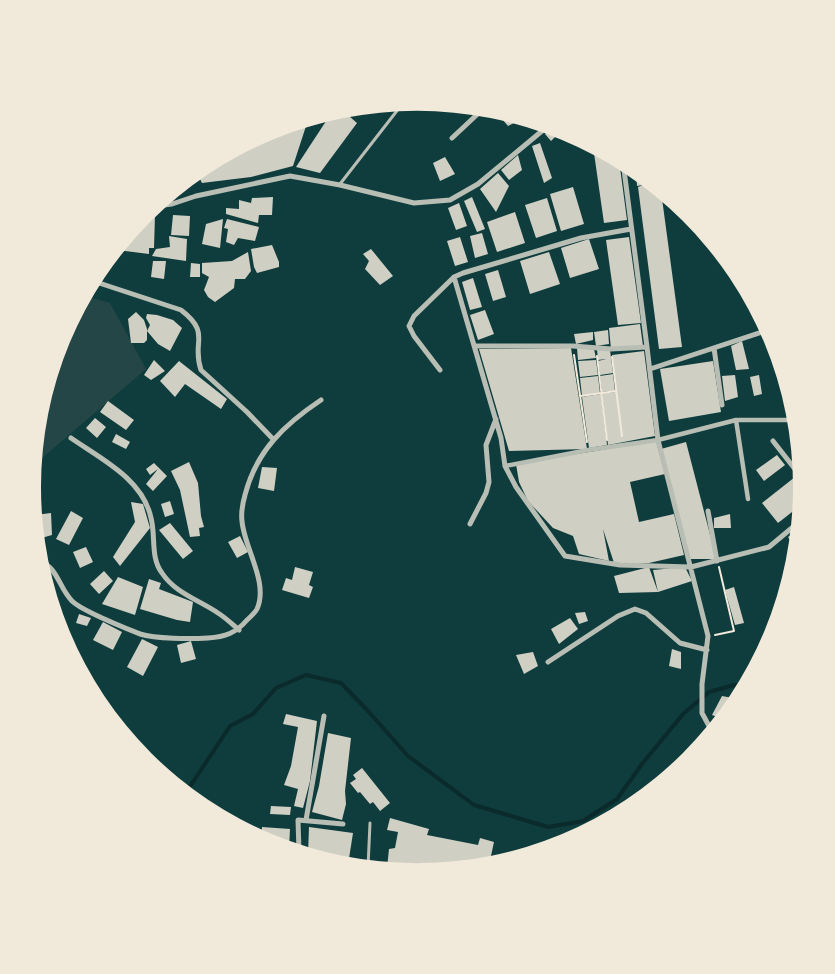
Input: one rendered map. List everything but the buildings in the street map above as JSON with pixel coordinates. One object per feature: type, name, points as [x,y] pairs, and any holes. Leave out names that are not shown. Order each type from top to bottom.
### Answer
[{"type":"street","points":[[452,138],[475,115]]},
{"type":"street","points":[[169,204],[196,196],[290,176],[340,185],[414,204],[450,200],[478,184],[541,132]]},
{"type":"street","points":[[624,172],[658,440],[708,636],[702,684],[702,713],[708,725]]},
{"type":"street","points":[[440,370],[408,326],[414,316],[454,277],[581,238],[631,230]]},
{"type":"street","points":[[454,277],[496,418],[505,466],[516,487],[565,556],[620,565],[691,567],[769,547],[792,528]]},
{"type":"street","points":[[101,284],[181,310],[196,324],[200,332],[198,361],[201,370],[247,412],[273,439]]},
{"type":"street","points":[[650,369],[760,333]]},
{"type":"street","points":[[475,346],[573,346],[611,350],[647,347]]},
{"type":"street","points":[[714,348],[722,405]]},
{"type":"street","points":[[49,566],[71,600],[84,610],[142,634],[198,639],[219,637],[239,630],[257,609],[260,593],[258,577],[241,520],[245,494],[257,464],[273,439],[295,418],[321,400]]},
{"type":"street","points":[[470,524],[486,493],[489,482],[486,445],[496,418]]},
{"type":"street","points":[[505,466],[588,450],[658,440],[736,420],[788,420]]},
{"type":"street","points":[[736,420],[748,499]]},
{"type":"street","points":[[71,438],[118,470],[133,483],[151,517],[155,561],[166,580],[181,592],[219,613],[239,630]]},
{"type":"street","points":[[773,441],[793,467]]},
{"type":"street","points":[[708,511],[718,561]]},
{"type":"street","points":[[548,662],[618,616],[635,609],[646,613],[680,643],[707,650]]},
{"type":"street","points":[[306,820],[324,716]]},
{"type":"street","points":[[299,844],[298,820],[343,824]]},
{"type":"lane","points":[[340,185],[397,112]]},
{"type":"lane","points":[[368,860],[370,824]]},
{"type":"path","points":[[573,346],[588,450]]},
{"type":"path","points":[[596,348],[608,447]]},
{"type":"path","points":[[611,350],[622,442]]},
{"type":"path","points":[[581,396],[616,391]]},
{"type":"path","points":[[708,636],[734,631],[718,561]]},
{"type":"shaded area","points":[[93,298],[110,303],[146,369],[42,458],[48,414],[61,366],[80,321]]},
{"type":"waterway","points":[[190,786],[230,726],[253,714],[276,688],[306,675],[341,683],[408,756],[474,805],[548,827],[583,821],[617,799],[642,764],[683,714],[709,692],[737,685]]}]
